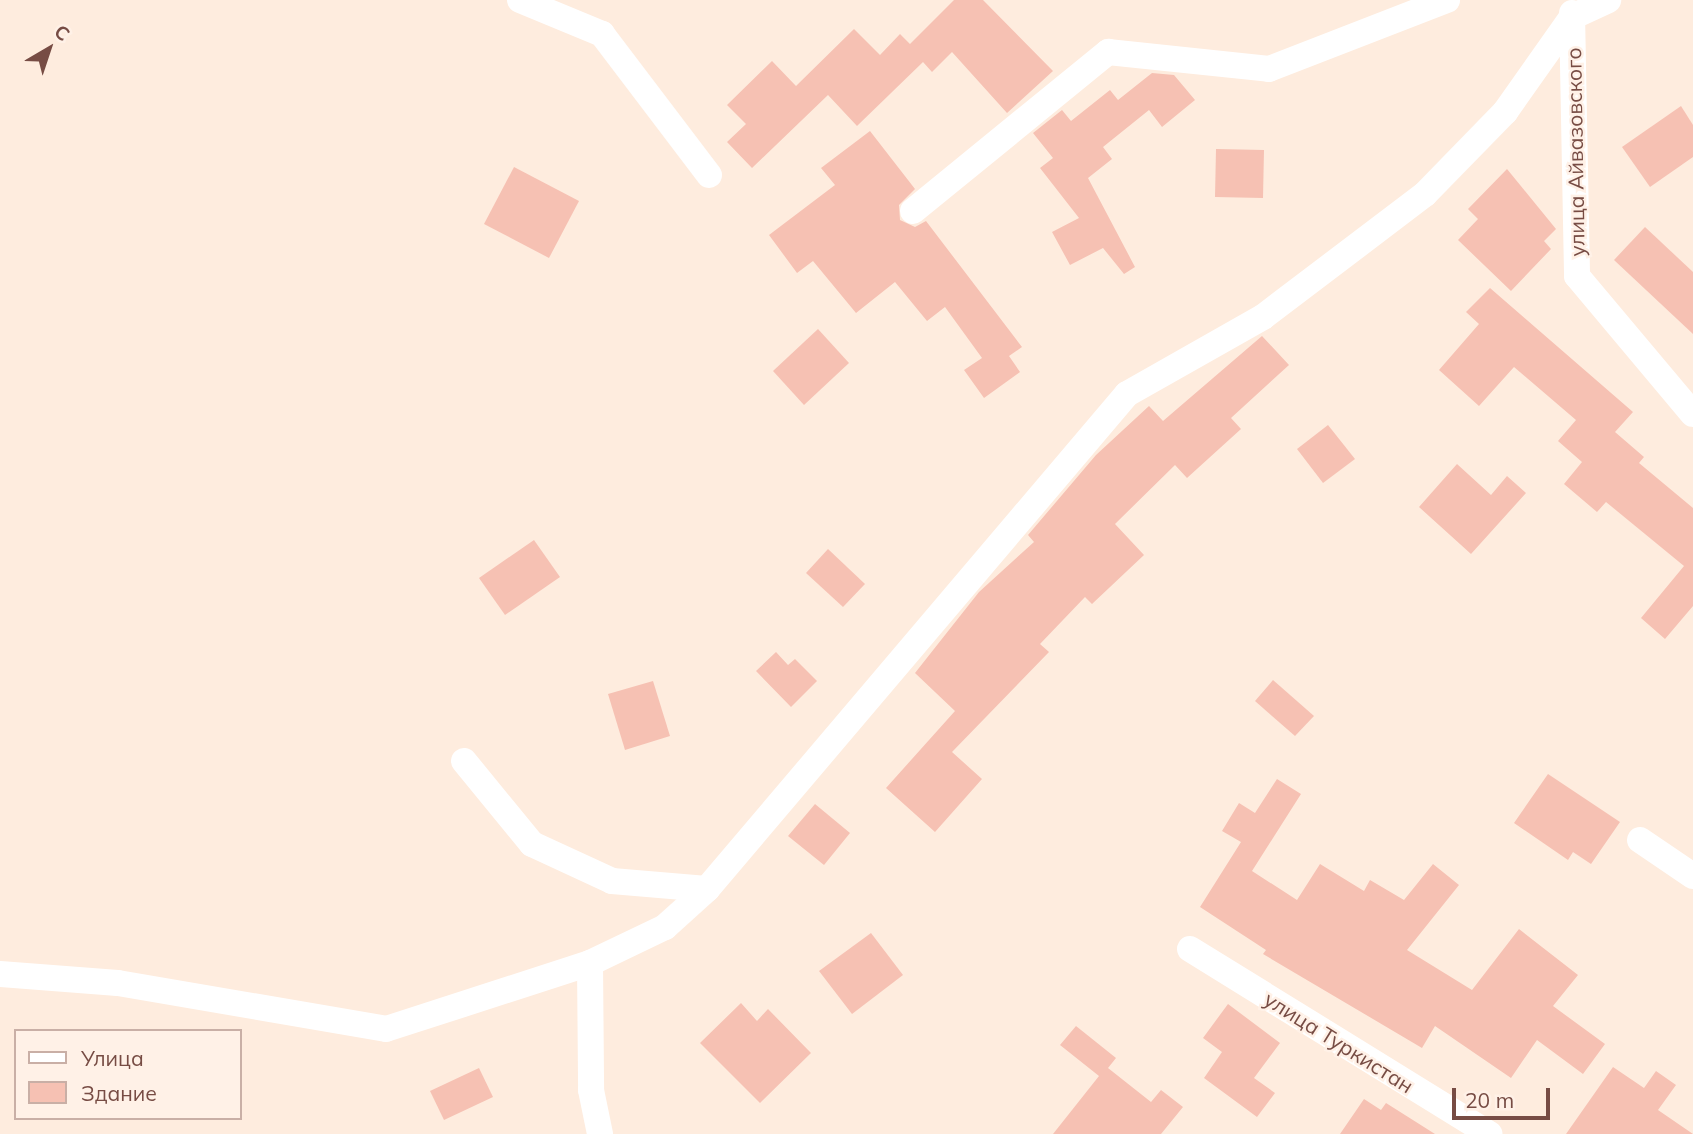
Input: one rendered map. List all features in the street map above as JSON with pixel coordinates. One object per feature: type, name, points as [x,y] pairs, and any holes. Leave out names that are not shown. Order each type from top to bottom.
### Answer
[{"type":"street","points":[[520,0],[602,34],[709,175]]},
{"type":"street","points":[[913,211],[1108,52],[1269,69],[1447,0]]},
{"type":"street","points":[[0,974],[118,983],[386,1029],[590,964],[665,927],[707,889],[1127,394],[1263,317],[1425,194],[1505,111],[1572,8],[1608,0]]},
{"type":"street","name":"улица Айвазовского","points":[[1572,8],[1577,276],[1693,414]]},
{"type":"street","points":[[464,761],[532,844],[612,881],[707,889]]},
{"type":"street","points":[[1640,840],[1693,876]]},
{"type":"street","name":"улица Туркистан","points":[[1190,949],[1490,1134]]},
{"type":"street","points":[[590,964],[591,1090],[600,1134]]},
{"type":"building","points":[[954,0],[983,0],[1053,71],[1007,113],[952,52],[932,72],[923,62],[857,126],[828,95],[752,168],[727,142],[746,124],[727,105],[772,61],[796,86],[854,29],[880,55],[900,34],[910,44]]},
{"type":"building","points":[[1152,73],[1174,75],[1195,100],[1162,127],[1149,110],[1103,147],[1112,159],[1088,178],[1135,267],[1124,274],[1103,248],[1070,265],[1052,232],[1079,218],[1040,168],[1053,158],[1033,133],[1062,110],[1071,121],[1110,90],[1118,100]]},
{"type":"building","points":[[1681,106],[1693,125],[1693,157],[1650,187],[1622,147]]},
{"type":"building","points":[[870,131],[915,189],[899,205],[900,220],[915,227],[926,221],[1022,347],[1009,356],[1020,372],[984,398],[964,370],[982,358],[945,307],[927,321],[895,282],[856,313],[813,261],[797,273],[769,235],[835,185],[821,168]]},
{"type":"building","points":[[1216,149],[1264,150],[1263,198],[1215,197]]},
{"type":"building","points":[[514,167],[579,201],[549,258],[484,224]]},
{"type":"building","points":[[1507,169],[1556,229],[1544,241],[1551,249],[1511,291],[1458,240],[1478,219],[1468,209]]},
{"type":"building","points":[[1645,227],[1693,272],[1693,334],[1614,260]]},
{"type":"building","points":[[1490,288],[1633,412],[1615,432],[1644,457],[1639,463],[1693,508],[1693,606],[1665,639],[1641,618],[1684,566],[1606,502],[1597,512],[1564,484],[1582,462],[1558,441],[1576,420],[1514,367],[1479,406],[1439,370],[1479,324],[1466,312]]},
{"type":"building","points":[[818,329],[849,363],[804,405],[773,371]]},
{"type":"building","points":[[1262,336],[1289,365],[1231,418],[1241,429],[1187,478],[1175,465],[1115,524],[1144,555],[1092,604],[1085,597],[1040,644],[1049,652],[952,752],[982,779],[935,832],[886,788],[955,711],[915,673],[979,592],[1034,542],[1028,535],[1096,455],[1149,406],[1163,421]]},
{"type":"building","points":[[1328,425],[1355,459],[1323,483],[1297,449]]},
{"type":"building","points":[[1457,464],[1491,495],[1507,476],[1526,493],[1471,554],[1419,507]]},
{"type":"building","points":[[534,540],[560,577],[505,615],[479,578]]},
{"type":"building","points":[[828,549],[865,584],[843,607],[806,573]]},
{"type":"building","points":[[776,652],[788,665],[795,659],[817,681],[791,707],[756,671]]},
{"type":"building","points":[[1273,680],[1314,716],[1295,736],[1255,701]]},
{"type":"building","points":[[653,681],[670,736],[625,750],[608,694]]},
{"type":"building","points":[[1548,774],[1620,822],[1591,864],[1573,852],[1568,860],[1514,823]]},
{"type":"building","points":[[1277,779],[1301,794],[1252,871],[1297,900],[1320,864],[1364,891],[1370,880],[1404,900],[1433,864],[1459,885],[1407,950],[1472,990],[1519,929],[1578,975],[1553,1006],[1605,1044],[1583,1074],[1537,1040],[1511,1078],[1435,1026],[1422,1048],[1263,954],[1266,950],[1200,907],[1241,842],[1222,831],[1239,803],[1255,813]]},
{"type":"building","points":[[815,804],[850,833],[824,865],[788,836]]},
{"type":"building","points":[[871,933],[903,975],[852,1014],[819,971]]},
{"type":"building","points":[[741,1003],[757,1021],[768,1009],[811,1053],[760,1103],[700,1043]]},
{"type":"building","points":[[1228,1004],[1280,1043],[1254,1078],[1275,1093],[1257,1117],[1204,1078],[1222,1052],[1203,1038]]},
{"type":"building","points":[[1076,1026],[1116,1058],[1108,1068],[1151,1102],[1161,1090],[1183,1107],[1161,1134],[1053,1134],[1099,1076],[1060,1045]]},
{"type":"building","points":[[1613,1067],[1644,1088],[1656,1071],[1676,1085],[1658,1110],[1693,1134],[1566,1134]]},
{"type":"building","points":[[479,1068],[493,1097],[444,1120],[430,1091]]},
{"type":"building","points":[[1364,1099],[1381,1110],[1386,1103],[1435,1134],[1340,1134]]}]
